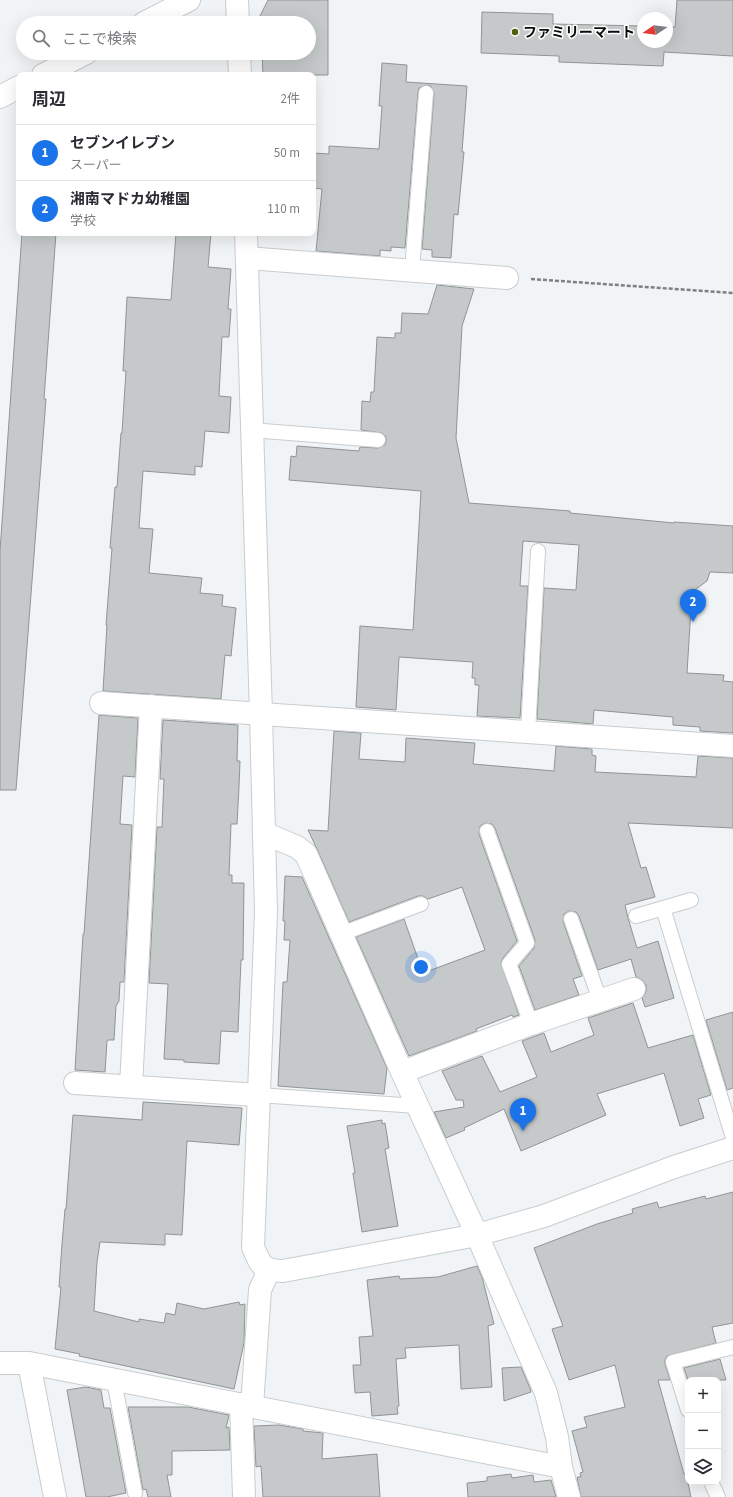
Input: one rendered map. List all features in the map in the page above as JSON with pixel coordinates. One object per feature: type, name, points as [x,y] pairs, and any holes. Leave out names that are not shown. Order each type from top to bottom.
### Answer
[{"type":"street","points":[[157,16],[188,0]]},
{"type":"street","points":[[237,0],[238,16]]},
{"type":"street","points":[[49,72],[72,60]]},
{"type":"street","points":[[239,60],[240,72]]},
{"type":"street","points":[[0,97],[16,89]]},
{"type":"street","points":[[246,236],[266,912],[253,1247],[259,1262],[269,1270],[283,1271],[477,1235],[544,1216],[674,1167],[733,1148]]},
{"type":"street","points":[[247,258],[507,278]]},
{"type":"street","points":[[101,703],[733,746]]},
{"type":"street","points":[[131,1086],[151,706]]},
{"type":"street","points":[[264,833],[297,847],[306,854],[417,1106],[477,1235],[546,1393],[557,1437],[561,1467],[569,1497]]},
{"type":"street","points":[[402,1072],[531,1024],[634,989]]},
{"type":"street","points":[[75,1083],[258,1094]]},
{"type":"street","points":[[244,1497],[246,1405],[260,1290],[269,1270]]},
{"type":"street","points":[[0,1363],[30,1363],[561,1467]]},
{"type":"street","points":[[30,1363],[55,1497]]},
{"type":"lane","points":[[412,270],[426,93]]},
{"type":"lane","points":[[252,430],[378,440]]},
{"type":"lane","points":[[528,732],[538,551]]},
{"type":"lane","points":[[487,831],[527,943],[509,964],[531,1024]]},
{"type":"lane","points":[[636,916],[691,900]]},
{"type":"lane","points":[[341,934],[421,904]]},
{"type":"lane","points":[[663,908],[733,1138]]},
{"type":"lane","points":[[571,920],[600,1000]]},
{"type":"lane","points":[[258,1094],[417,1106]]},
{"type":"lane","points":[[685,1400],[673,1362],[733,1347]]},
{"type":"lane","points":[[114,1380],[135,1493]]},
{"type":"lane","points":[[712,1485],[718,1497]]},
{"type":"path","points":[[507,278],[733,293]]},
{"type":"building","points":[[268,0],[328,0],[328,75],[316,75],[316,72],[263,72],[262,60],[316,60],[316,16],[260,16]]},
{"type":"building","points":[[677,0],[733,0],[733,56],[664,52],[663,66],[559,62],[559,56],[481,53],[482,12],[553,14],[553,24],[637,26],[637,48],[673,48],[673,27],[675,27]]},
{"type":"building","points":[[382,63],[407,65],[406,82],[467,86],[462,152],[464,152],[458,215],[454,214],[451,258],[432,257],[432,250],[422,249],[434,94],[431,86],[426,85],[419,88],[418,92],[405,248],[391,247],[391,251],[380,250],[380,256],[316,251],[322,189],[316,188],[316,153],[329,154],[329,146],[379,149],[382,106],[379,106]]},
{"type":"building","points":[[22,236],[56,236],[44,399],[46,399],[16,790],[0,790],[0,551]]},
{"type":"building","points":[[176,236],[211,236],[208,267],[231,269],[228,309],[231,309],[229,337],[222,337],[219,396],[231,397],[229,433],[205,431],[202,467],[195,466],[195,475],[143,471],[139,528],[153,529],[149,573],[202,578],[200,593],[223,595],[222,606],[236,608],[231,656],[225,655],[221,699],[103,691],[112,548],[110,548],[115,487],[117,487],[122,433],[126,371],[123,371],[127,297],[171,300]]},
{"type":"building","points":[[437,285],[474,289],[462,326],[456,438],[469,503],[570,511],[570,513],[674,523],[733,526],[733,573],[710,572],[707,581],[692,592],[687,673],[724,675],[723,681],[733,682],[733,733],[700,731],[700,727],[673,725],[673,717],[594,710],[593,724],[537,719],[544,588],[576,590],[579,545],[523,541],[520,586],[528,586],[520,718],[477,716],[479,685],[475,685],[475,678],[472,678],[473,662],[399,657],[396,710],[356,707],[360,626],[413,630],[421,491],[289,480],[291,456],[296,457],[297,446],[359,451],[360,447],[378,448],[385,445],[386,437],[382,433],[361,430],[362,401],[370,402],[371,392],[374,392],[377,337],[395,338],[395,333],[401,333],[402,313],[428,314]]},
{"type":"building","points":[[99,715],[138,718],[135,777],[123,776],[120,824],[132,825],[124,982],[120,982],[119,1001],[116,1006],[114,1040],[107,1041],[105,1072],[75,1070]]},
{"type":"building","points":[[163,720],[238,725],[237,761],[240,761],[237,824],[231,824],[229,875],[232,875],[232,883],[244,883],[243,960],[241,960],[238,1032],[221,1031],[219,1064],[164,1059],[168,984],[149,983],[157,827],[162,827],[164,779],[160,779]]},
{"type":"building","points":[[334,731],[361,733],[359,759],[405,762],[406,738],[475,743],[473,764],[554,771],[556,746],[592,749],[592,755],[596,756],[595,772],[696,777],[698,756],[733,758],[733,828],[628,823],[641,868],[646,867],[655,897],[625,905],[628,918],[637,948],[658,941],[674,998],[645,1007],[642,998],[646,992],[646,985],[642,980],[636,977],[631,959],[598,970],[579,916],[576,912],[569,911],[564,914],[563,921],[582,976],[573,979],[579,995],[535,1010],[519,966],[534,948],[535,940],[495,828],[492,824],[485,823],[480,826],[479,834],[517,941],[503,958],[501,963],[519,1015],[513,1017],[512,1015],[476,1029],[477,1031],[409,1056],[356,937],[404,919],[423,973],[485,950],[462,887],[428,899],[423,896],[418,896],[349,922],[308,830],[328,831]]},
{"type":"building","points":[[285,876],[302,877],[387,1068],[384,1094],[278,1086],[283,982],[287,982],[290,940],[284,940],[285,921],[283,921]]},
{"type":"building","points":[[633,1003],[648,1048],[693,1035],[711,1095],[698,1099],[704,1118],[680,1126],[664,1073],[597,1094],[606,1115],[521,1151],[504,1109],[464,1128],[465,1130],[446,1138],[434,1112],[464,1107],[463,1100],[456,1100],[442,1071],[482,1056],[500,1092],[537,1077],[522,1041],[544,1033],[551,1052],[594,1035],[588,1018]]},
{"type":"building","points":[[733,1012],[733,1088],[727,1090],[706,1020]]},
{"type":"building","points":[[143,1102],[242,1108],[239,1145],[187,1141],[182,1235],[165,1234],[165,1245],[100,1242],[97,1262],[94,1311],[139,1322],[139,1319],[164,1323],[166,1313],[175,1315],[177,1303],[204,1309],[239,1302],[240,1305],[245,1304],[244,1343],[234,1389],[79,1356],[80,1354],[55,1349],[61,1287],[59,1287],[73,1115],[142,1120]]},
{"type":"building","points":[[382,1120],[382,1124],[385,1123],[389,1148],[385,1149],[398,1226],[362,1232],[353,1173],[355,1173],[347,1126]]},
{"type":"building","points":[[733,1192],[733,1323],[712,1327],[716,1343],[667,1356],[665,1364],[670,1380],[658,1380],[685,1474],[685,1485],[688,1485],[691,1497],[581,1497],[577,1477],[581,1477],[580,1473],[583,1472],[572,1431],[587,1427],[584,1417],[625,1407],[615,1365],[569,1380],[552,1329],[563,1326],[534,1248],[597,1224],[633,1213],[632,1209],[657,1202],[659,1208],[705,1196],[706,1199]]},
{"type":"building","points":[[477,1266],[482,1277],[494,1324],[488,1326],[492,1387],[461,1389],[459,1345],[405,1348],[406,1358],[396,1359],[399,1406],[397,1407],[398,1414],[372,1416],[370,1392],[355,1393],[353,1365],[361,1365],[359,1337],[373,1336],[367,1280],[399,1276],[400,1279],[438,1277]]},
{"type":"building","points":[[720,1359],[726,1380],[721,1380],[721,1377],[687,1377],[684,1368]]},
{"type":"building","points":[[521,1367],[531,1392],[504,1401],[502,1368]]},
{"type":"building","points":[[86,1387],[101,1390],[104,1408],[110,1408],[126,1493],[107,1497],[86,1497],[67,1390]]},
{"type":"building","points":[[128,1407],[188,1407],[229,1415],[226,1428],[229,1427],[230,1450],[172,1451],[172,1475],[167,1475],[171,1497],[148,1497],[146,1489],[143,1490]]},
{"type":"building","points":[[279,1425],[303,1429],[303,1431],[323,1433],[322,1459],[377,1454],[380,1497],[263,1497],[261,1466],[256,1467],[254,1426]]},
{"type":"building","points":[[511,1474],[512,1478],[533,1475],[534,1482],[551,1480],[556,1497],[468,1497],[467,1483],[487,1481],[487,1477]]},
{"type":"place","name":"ファミリーマート","points":[[515,32]]},
{"type":"place","name":"湘南マドカ幼稚園","points":[[693,622]]},
{"type":"place","name":"セブンイレブン","points":[[523,1131]]}]
